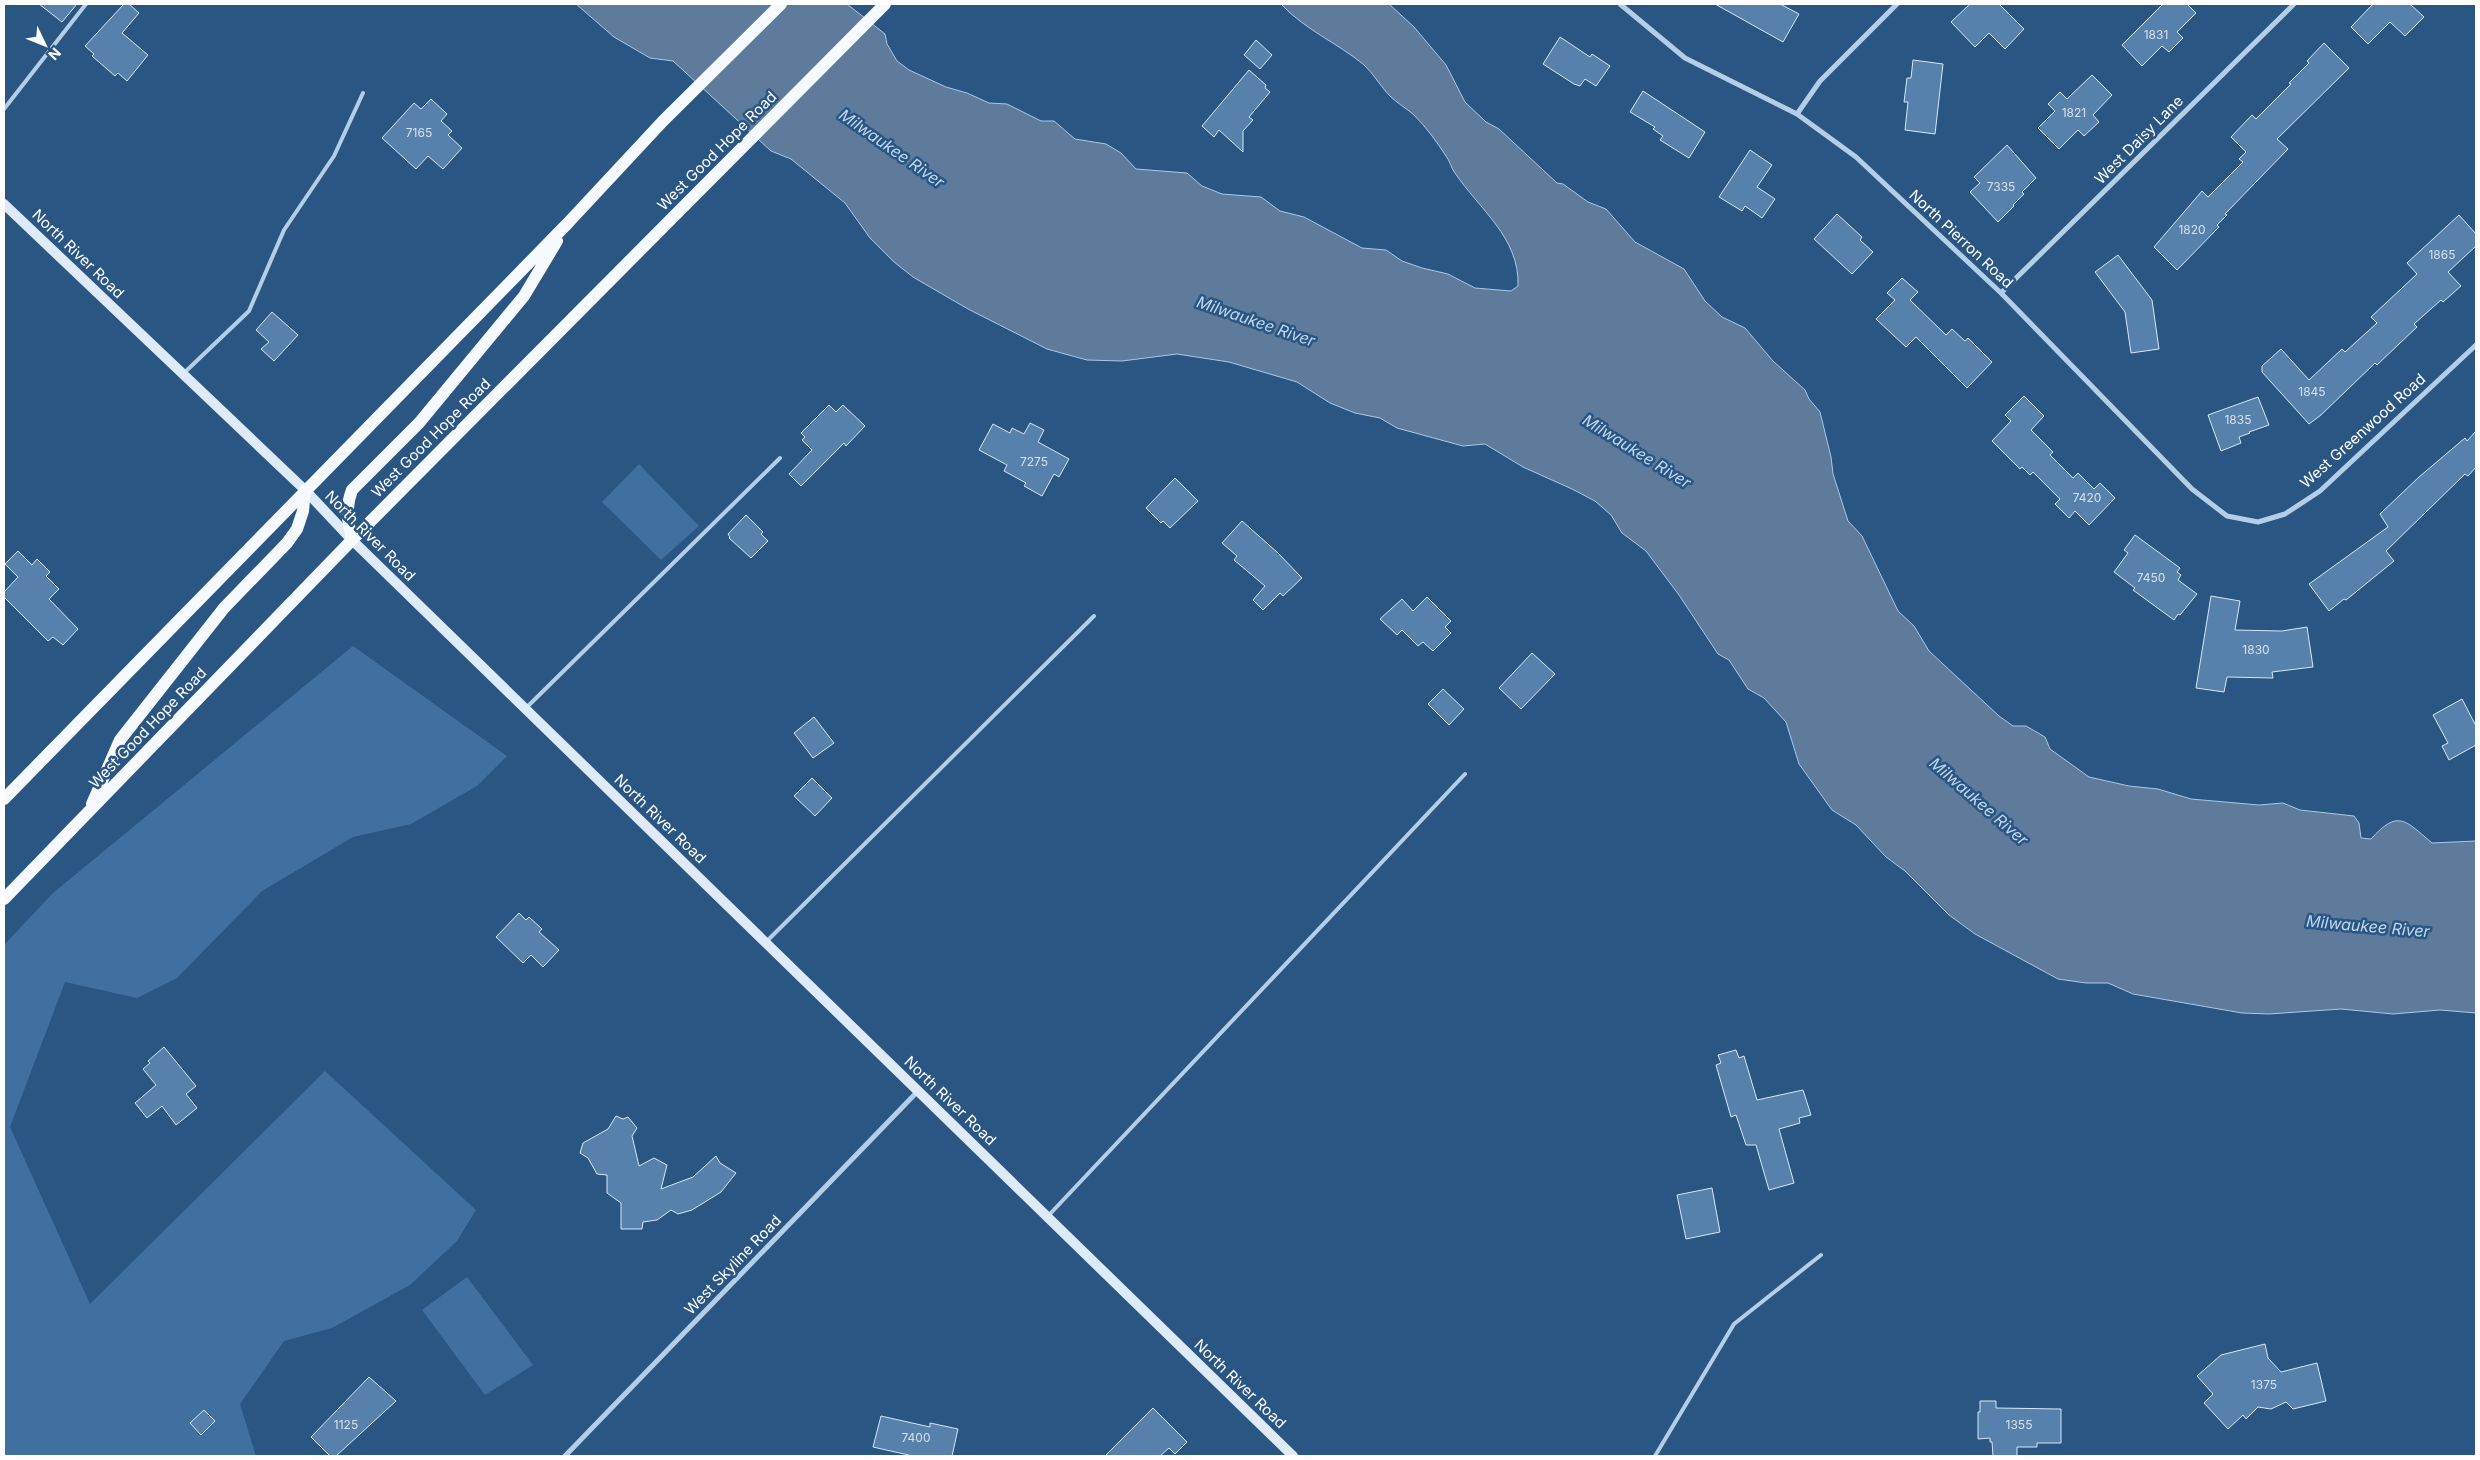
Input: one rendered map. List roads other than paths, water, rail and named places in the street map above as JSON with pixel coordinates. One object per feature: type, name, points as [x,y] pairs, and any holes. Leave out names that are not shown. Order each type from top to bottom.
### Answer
[{"type":"main road","points":[[4,800],[567,224],[663,121],[780,4]]},
{"type":"main road","name":"West Good Hope Road","points":[[4,899],[352,540],[885,4]]},
{"type":"main road","points":[[352,540],[347,504],[352,490],[419,423],[524,296],[567,224]]},
{"type":"main road","points":[[88,812],[120,740],[224,608],[287,544],[297,529],[303,511],[305,490]]},
{"type":"street","name":"North Pierron Road","points":[[1620,4],[1685,58],[1797,114],[1856,157],[2001,293],[2192,489],[2227,516],[2258,522]]},
{"type":"street","points":[[1797,114],[1820,81],[1897,4]]},
{"type":"street","name":"West Daisy Lane","points":[[2001,293],[2294,4]]},
{"type":"street","name":"North River Road","points":[[4,204],[305,490],[352,540],[1293,1456]]},
{"type":"street","name":"West Greenwood Road","points":[[2258,522],[2285,514],[2320,491],[2476,345]]},
{"type":"street","name":"West Skyline Road","points":[[565,1456],[918,1092]]},
{"type":"lane","points":[[4,108],[86,4]]},
{"type":"lane","points":[[183,374],[249,311],[284,230],[334,156],[363,93]]},
{"type":"lane","points":[[525,709],[780,458]]},
{"type":"lane","points":[[766,943],[1094,616]]},
{"type":"lane","points":[[1048,1217],[1466,774]]},
{"type":"lane","points":[[1655,1456],[1734,1324],[1821,1255]]},
{"type":"water","name":"Milwaukee River","points":[[576,4],[847,4],[885,34],[887,44],[897,61],[909,70],[946,87],[967,93],[989,103],[1007,104],[1041,121],[1054,121],[1075,139],[1106,144],[1121,153],[1136,169],[1187,173],[1202,186],[1222,194],[1261,197],[1280,211],[1304,217],[1362,248],[1386,250],[1402,261],[1448,274],[1475,288],[1511,291],[1518,286],[1517,269],[1505,239],[1452,169],[1447,158],[1427,130],[1414,115],[1390,96],[1363,64],[1300,21],[1281,4],[1389,4],[1414,27],[1446,65],[1465,102],[1486,122],[1499,129],[1557,183],[1563,184],[1588,202],[1606,209],[1635,242],[1684,269],[1705,301],[1722,317],[1745,328],[1773,361],[1805,390],[1809,399],[1820,412],[1831,457],[1833,474],[1848,521],[1862,536],[1898,611],[1914,626],[1929,651],[1999,716],[2013,726],[2026,726],[2045,737],[2050,749],[2089,777],[2129,786],[2158,789],[2191,799],[2259,805],[2283,803],[2300,810],[2354,816],[2359,823],[2361,838],[2371,839],[2388,824],[2402,821],[2415,828],[2432,843],[2476,841],[2476,1013],[2440,1010],[2393,1014],[2341,1009],[2269,1014],[2242,1013],[2133,994],[2108,983],[2086,983],[2058,979],[1975,934],[1949,915],[1905,871],[1886,857],[1856,825],[1832,810],[1799,764],[1786,722],[1764,698],[1748,689],[1729,660],[1718,654],[1679,595],[1646,551],[1622,533],[1611,515],[1595,501],[1523,467],[1485,444],[1463,446],[1397,428],[1380,418],[1355,413],[1330,403],[1297,382],[1229,362],[1177,354],[1122,361],[1087,360],[1047,349],[968,309],[913,277],[894,262],[870,238],[845,203],[791,159],[771,151],[673,61],[650,58],[614,37]]}]
